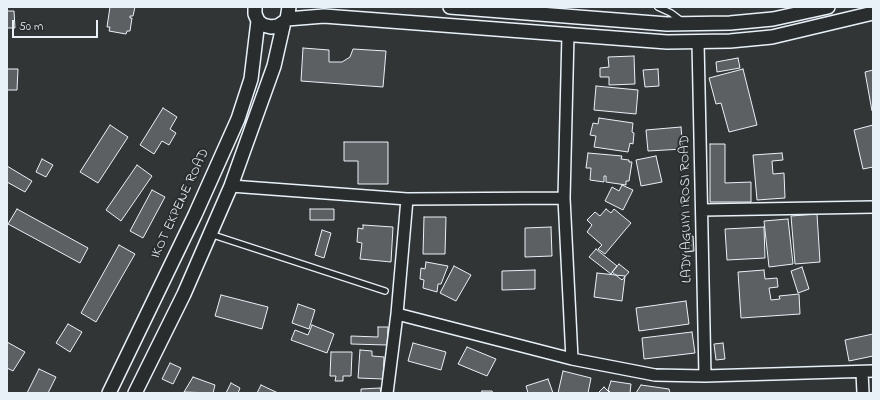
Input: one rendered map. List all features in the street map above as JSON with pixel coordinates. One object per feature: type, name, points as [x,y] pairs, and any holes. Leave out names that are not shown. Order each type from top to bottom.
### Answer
[{"type":"street","name":"IKOT EKPENE ROAD","points":[[109,393],[195,216],[238,119],[251,79],[258,21],[255,14],[255,7]]},
{"type":"street","points":[[450,7],[548,10],[685,24],[730,23],[773,19],[828,7]]},
{"type":"street","points":[[258,21],[263,26],[271,28],[278,26],[287,16],[324,16],[667,42],[698,42],[772,37],[873,13]]},
{"type":"street","points":[[135,393],[184,294],[231,186],[274,66],[287,16]]},
{"type":"street","points":[[568,34],[564,198],[572,359]]},
{"type":"street","name":"LADY AGUIYI IROSI ROAD","points":[[698,42],[705,376]]},
{"type":"street","points":[[231,186],[406,199],[564,198]]},
{"type":"street","points":[[387,393],[397,314],[406,199]]},
{"type":"street","points":[[702,210],[873,207]]},
{"type":"street","points":[[397,314],[572,359],[654,375],[705,376],[873,371]]},
{"type":"street","points":[[862,372],[863,393]]},
{"type":"lane","points":[[658,7],[671,13],[685,24]]},
{"type":"lane","points":[[210,234],[385,291]]},
{"type":"building","points":[[110,7],[135,7],[133,16],[130,16],[130,18],[132,18],[130,31],[127,31],[126,34],[109,31],[110,27],[107,27]]},
{"type":"building","points":[[7,11],[14,11],[15,28],[7,28]]},
{"type":"building","points":[[303,48],[329,50],[329,62],[342,62],[350,57],[353,49],[386,51],[383,87],[301,81]]},
{"type":"building","points":[[634,56],[635,84],[609,85],[609,77],[600,77],[600,68],[609,67],[608,57]]},
{"type":"building","points":[[738,58],[740,68],[717,72],[716,62]]},
{"type":"building","points":[[7,69],[18,69],[17,90],[7,90]]},
{"type":"building","points":[[658,69],[659,86],[645,87],[643,70]]},
{"type":"building","points":[[743,69],[757,125],[729,132],[721,103],[716,104],[709,78]]},
{"type":"building","points":[[873,70],[873,111],[872,111],[865,72]]},
{"type":"building","points":[[596,86],[638,90],[636,114],[594,110]]},
{"type":"building","points":[[163,108],[177,117],[170,129],[176,133],[169,145],[162,141],[154,154],[140,145]]},
{"type":"building","points":[[599,118],[633,123],[633,144],[630,143],[628,152],[594,147],[596,136],[590,135],[593,123],[598,124]]},
{"type":"building","points":[[110,125],[128,137],[98,183],[80,172]]},
{"type":"building","points":[[873,125],[873,167],[863,169],[854,130]]},
{"type":"building","points":[[681,127],[683,149],[648,151],[646,130]]},
{"type":"building","points":[[344,142],[388,142],[388,184],[358,184],[358,161],[344,161]]},
{"type":"building","points":[[710,144],[725,144],[725,183],[751,182],[751,202],[710,202]]},
{"type":"building","points":[[588,153],[622,156],[621,159],[632,162],[629,181],[626,181],[626,185],[606,182],[606,176],[604,176],[604,182],[590,180],[591,168],[586,168]]},
{"type":"building","points":[[782,153],[783,160],[772,161],[773,174],[784,173],[785,198],[757,200],[753,155]]},
{"type":"building","points":[[656,156],[662,182],[641,186],[636,160]]},
{"type":"building","points":[[42,159],[53,165],[46,177],[36,172]]},
{"type":"building","points":[[137,165],[152,176],[121,221],[106,210]]},
{"type":"building","points":[[7,166],[32,181],[25,192],[7,182]]},
{"type":"building","points":[[622,185],[633,190],[623,210],[605,201],[612,187],[619,191]]},
{"type":"building","points":[[152,190],[165,197],[143,238],[130,231]]},
{"type":"building","points":[[17,209],[88,248],[80,263],[8,224]]},
{"type":"building","points":[[310,209],[334,209],[334,220],[310,220]]},
{"type":"building","points":[[606,209],[611,213],[614,209],[631,223],[605,254],[598,249],[602,245],[587,232],[592,225],[587,220],[595,212],[600,216]]},
{"type":"building","points":[[817,214],[820,262],[795,264],[791,216]]},
{"type":"building","points":[[424,217],[446,217],[445,254],[423,254]]},
{"type":"building","points":[[788,219],[793,264],[769,267],[764,221]]},
{"type":"building","points":[[363,225],[393,227],[391,262],[360,259],[362,243],[357,242],[358,228],[363,229]]},
{"type":"building","points":[[551,227],[552,256],[525,257],[525,228]]},
{"type":"building","points":[[764,227],[765,258],[727,260],[725,229]]},
{"type":"building","points":[[322,230],[331,233],[324,258],[315,255]]},
{"type":"building","points":[[684,236],[693,236],[694,251],[685,252]]},
{"type":"building","points":[[119,245],[135,254],[96,322],[81,313]]},
{"type":"building","points":[[596,249],[617,266],[611,274],[589,257]]},
{"type":"building","points":[[426,262],[448,266],[441,284],[438,284],[437,292],[423,288],[424,280],[420,279],[421,268],[425,269]]},
{"type":"building","points":[[619,264],[629,272],[622,280],[612,272]]},
{"type":"building","points":[[454,266],[471,275],[456,301],[440,293]]},
{"type":"building","points":[[802,267],[809,289],[798,293],[791,271]]},
{"type":"building","points":[[535,270],[535,289],[502,290],[502,271]]},
{"type":"building","points":[[764,270],[765,279],[777,278],[778,287],[769,288],[771,300],[780,299],[779,296],[799,294],[800,314],[741,318],[738,272]]},
{"type":"building","points":[[597,273],[625,276],[622,301],[594,297]]},
{"type":"building","points":[[221,295],[268,307],[262,329],[215,316]]},
{"type":"building","points":[[686,301],[689,324],[639,331],[636,308]]},
{"type":"building","points":[[298,304],[315,310],[309,329],[292,323]]},
{"type":"building","points":[[68,324],[82,332],[70,352],[56,343]]},
{"type":"building","points":[[312,325],[334,334],[327,353],[291,340],[295,330],[308,335]]},
{"type":"building","points":[[378,327],[388,327],[387,345],[351,344],[351,336],[378,337]]},
{"type":"building","points":[[692,332],[695,353],[644,359],[642,338]]},
{"type":"building","points":[[873,334],[873,356],[849,361],[845,340]]},
{"type":"building","points":[[7,342],[25,352],[13,371],[7,368]]},
{"type":"building","points":[[413,343],[446,352],[441,370],[408,361]]},
{"type":"building","points":[[723,343],[725,359],[716,360],[714,344]]},
{"type":"building","points":[[467,347],[496,359],[487,376],[458,364]]},
{"type":"building","points":[[360,350],[372,351],[372,356],[384,357],[383,379],[358,378]]},
{"type":"building","points":[[331,352],[352,352],[351,376],[343,376],[343,381],[335,381],[336,376],[330,376]]},
{"type":"building","points":[[170,363],[181,368],[173,384],[162,379]]},
{"type":"building","points":[[39,369],[56,377],[48,393],[27,393]]},
{"type":"building","points":[[563,371],[591,378],[588,393],[558,393]]},
{"type":"building","points":[[193,377],[215,385],[213,393],[184,392]]},
{"type":"building","points":[[548,379],[553,393],[528,393],[526,386]]},
{"type":"building","points":[[611,381],[631,384],[630,393],[611,393],[608,390]]},
{"type":"building","points":[[231,383],[240,388],[238,393],[226,393]]},
{"type":"building","points":[[261,385],[278,393],[257,393]]},
{"type":"building","points":[[641,385],[669,389],[670,393],[636,393]]},
{"type":"building","points":[[604,387],[610,393],[598,393]]},
{"type":"building","points":[[380,388],[381,393],[361,393],[361,389]]},
{"type":"building","points":[[482,391],[492,391],[493,393],[481,393]]}]
